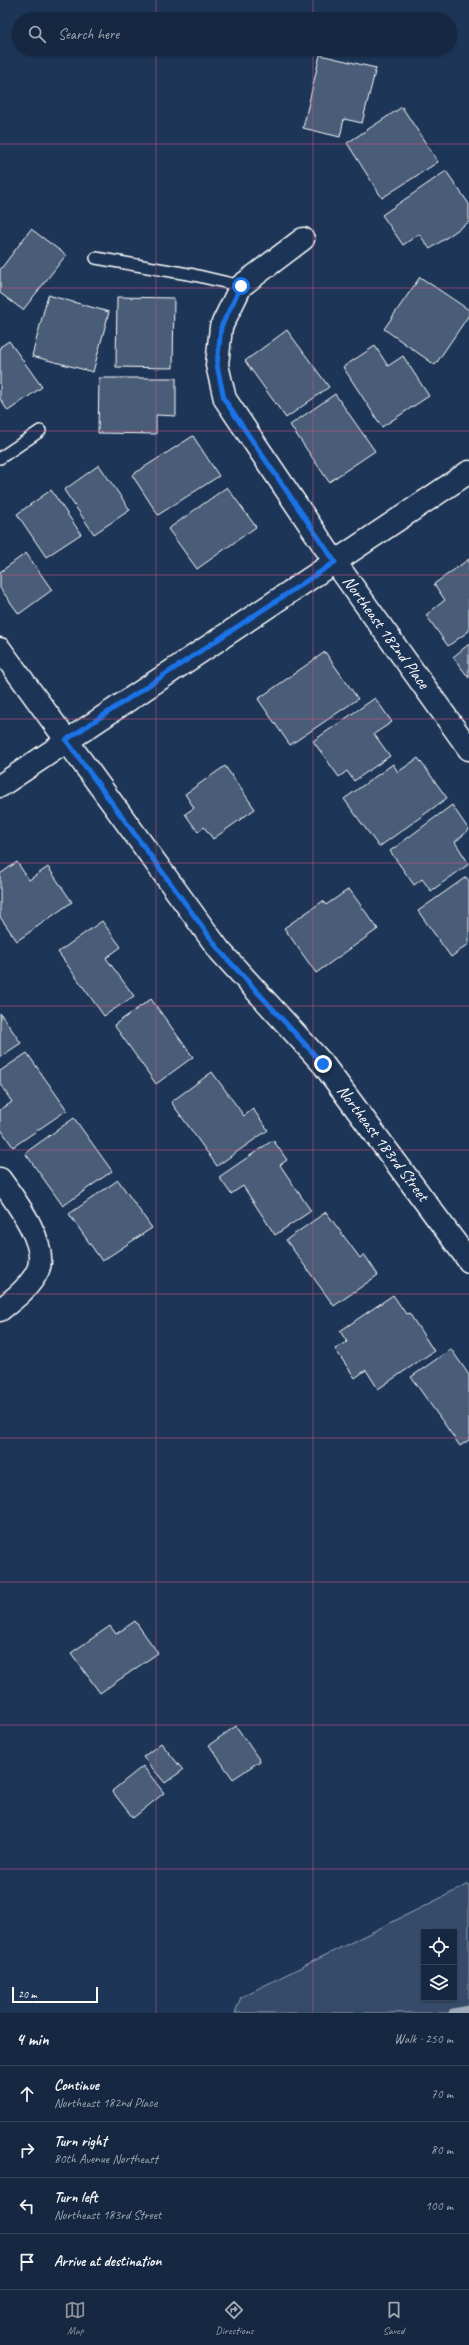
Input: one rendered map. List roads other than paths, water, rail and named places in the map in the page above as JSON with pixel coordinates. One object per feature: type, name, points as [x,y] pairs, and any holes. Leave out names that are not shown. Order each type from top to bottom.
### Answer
[{"type":"street","name":"Northeast 182nd Place","points":[[303,239],[241,286],[221,327],[217,365],[224,399],[335,562],[469,749]]},
{"type":"street","points":[[0,786],[66,740],[469,472]]},
{"type":"street","name":"Northeast 183rd Street","points":[[0,649],[220,951],[323,1064],[469,1261]]},
{"type":"street","points":[[0,1179],[26,1216],[38,1247],[38,1269],[21,1294],[0,1310]]},
{"type":"lane","points":[[96,258],[194,275],[241,286]]},
{"type":"lane","points":[[0,458],[40,431]]},
{"type":"waterway","points":[[453,2013],[469,2010]]}]
